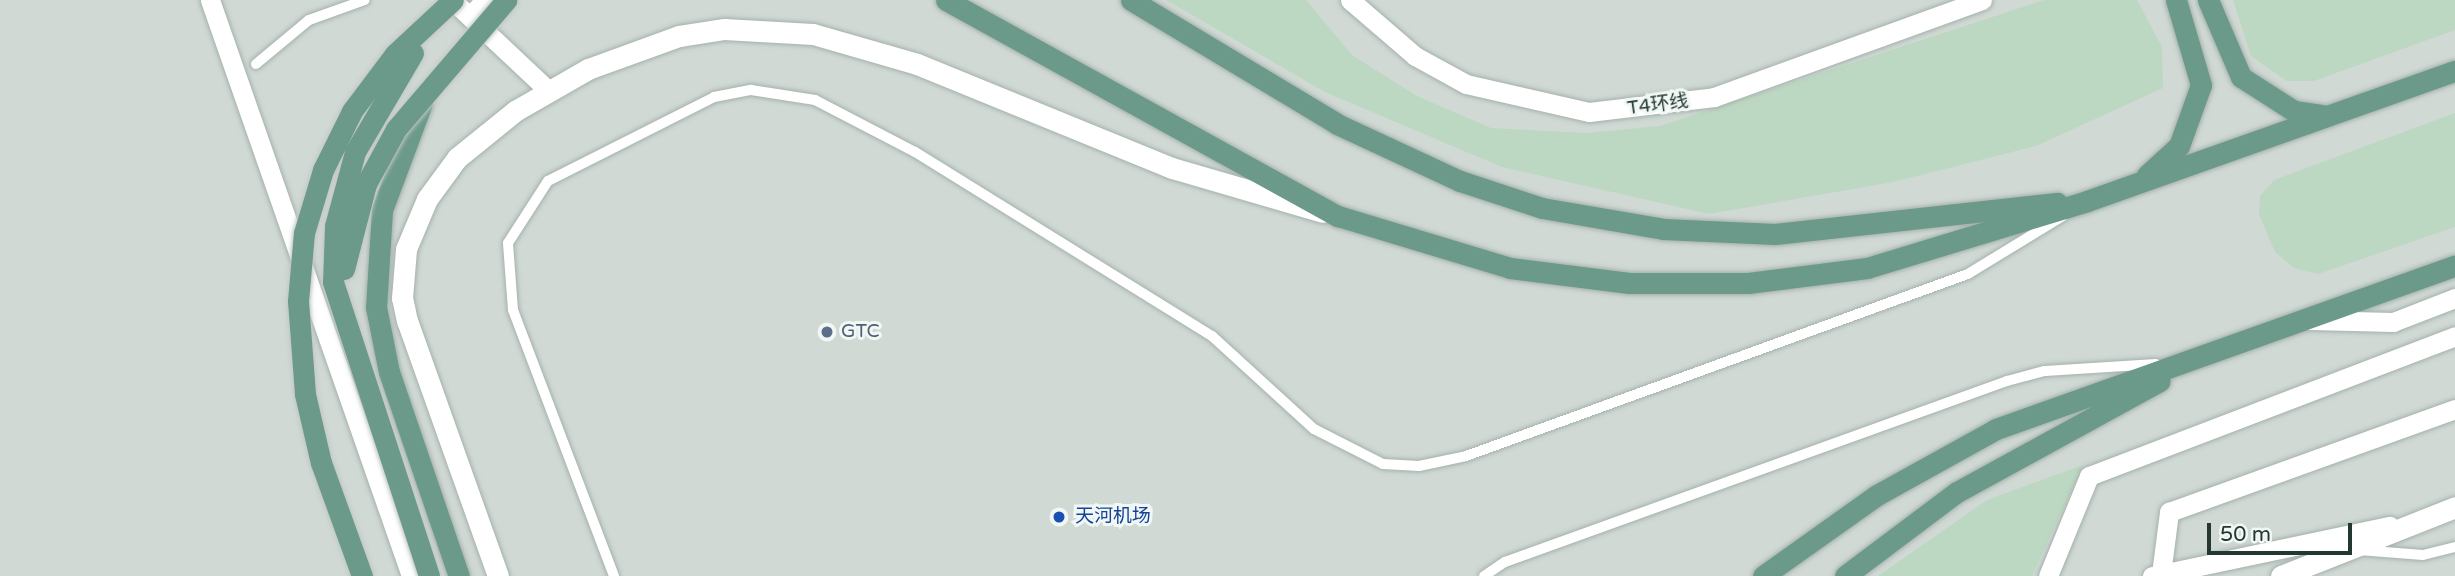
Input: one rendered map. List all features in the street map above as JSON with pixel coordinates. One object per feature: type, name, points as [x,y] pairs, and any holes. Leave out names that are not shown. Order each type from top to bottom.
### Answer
[{"type":"main road","points":[[344,326],[344,269],[366,184],[396,129],[440,71],[506,0]]},
{"type":"main road","points":[[946,0],[1338,216]]},
{"type":"main road","points":[[1132,0],[1336,124],[1460,181],[1542,208],[1662,229],[1775,234],[2087,201]]},
{"type":"main road","points":[[2138,183],[2179,146],[2202,85],[2176,0]]},
{"type":"main road","points":[[2208,0],[2241,77],[2294,111],[2328,115]]},
{"type":"main road","points":[[429,576],[344,326],[333,252],[347,174],[393,80],[458,4]]},
{"type":"main road","points":[[362,576],[321,463],[305,394],[298,301],[304,233],[323,170],[352,111],[395,54],[458,4]]},
{"type":"main road","points":[[498,576],[407,321],[402,272],[415,226],[439,180],[475,140],[548,90],[679,36],[767,27],[813,34],[917,64],[1172,168],[1510,268],[1688,285],[1867,268],[2087,201],[2455,71]]},
{"type":"main road","points":[[440,71],[392,177],[375,274],[388,372],[460,576]]},
{"type":"main road","points":[[1763,576],[1937,457],[2094,392],[2193,363],[2455,266]]},
{"type":"main road","points":[[1845,576],[1957,492],[2193,363]]},
{"type":"main road","points":[[2281,576],[2300,572],[2455,507]]},
{"type":"street","points":[[210,0],[411,576]]},
{"type":"street","points":[[458,4],[485,0]]},
{"type":"street","name":"T4环线","points":[[1350,0],[1415,56],[1466,84],[1589,112],[1714,97],[1982,0]]},
{"type":"street","points":[[458,4],[548,90]]},
{"type":"street","points":[[2310,320],[2393,322],[2455,299]]},
{"type":"street","points":[[2048,576],[2089,476],[2455,336]]},
{"type":"street","points":[[2423,520],[2157,575],[2169,513],[2455,409]]},
{"type":"lane","points":[[256,64],[309,20],[365,0]]},
{"type":"lane","points":[[614,576],[513,310],[508,243],[548,181],[713,97],[751,90],[814,100],[915,152],[1212,336],[1314,429],[1383,464],[1419,466],[1466,456],[1968,274],[2087,201]]},
{"type":"lane","points":[[1484,576],[1505,562],[2007,380],[2090,367],[2193,363]]},
{"type":"lane","points":[[2350,550],[2423,555],[2455,547]]},
{"type":"shaded area","points":[[0,0],[2455,0],[2455,576],[0,576]]},
{"type":"green space","points":[[1166,0],[1306,0],[1352,55],[1417,96],[1491,128],[1587,133],[1660,126],[2044,0],[2137,0],[2162,47],[2163,88],[2036,146],[1893,182],[1709,214],[1502,167],[1325,92]]},
{"type":"green space","points":[[2233,0],[2455,0],[2455,30],[2314,81],[2287,81],[2251,56]]},
{"type":"green space","points":[[2455,113],[2455,227],[2318,274],[2294,268],[2275,252],[2259,214],[2260,196],[2274,180]]},
{"type":"green space","points":[[2083,465],[2032,576],[1878,576],[1987,500]]},
{"type":"place","name":"GTC","points":[[827,332]]},
{"type":"place","name":"天河机场","points":[[1059,517]]}]
